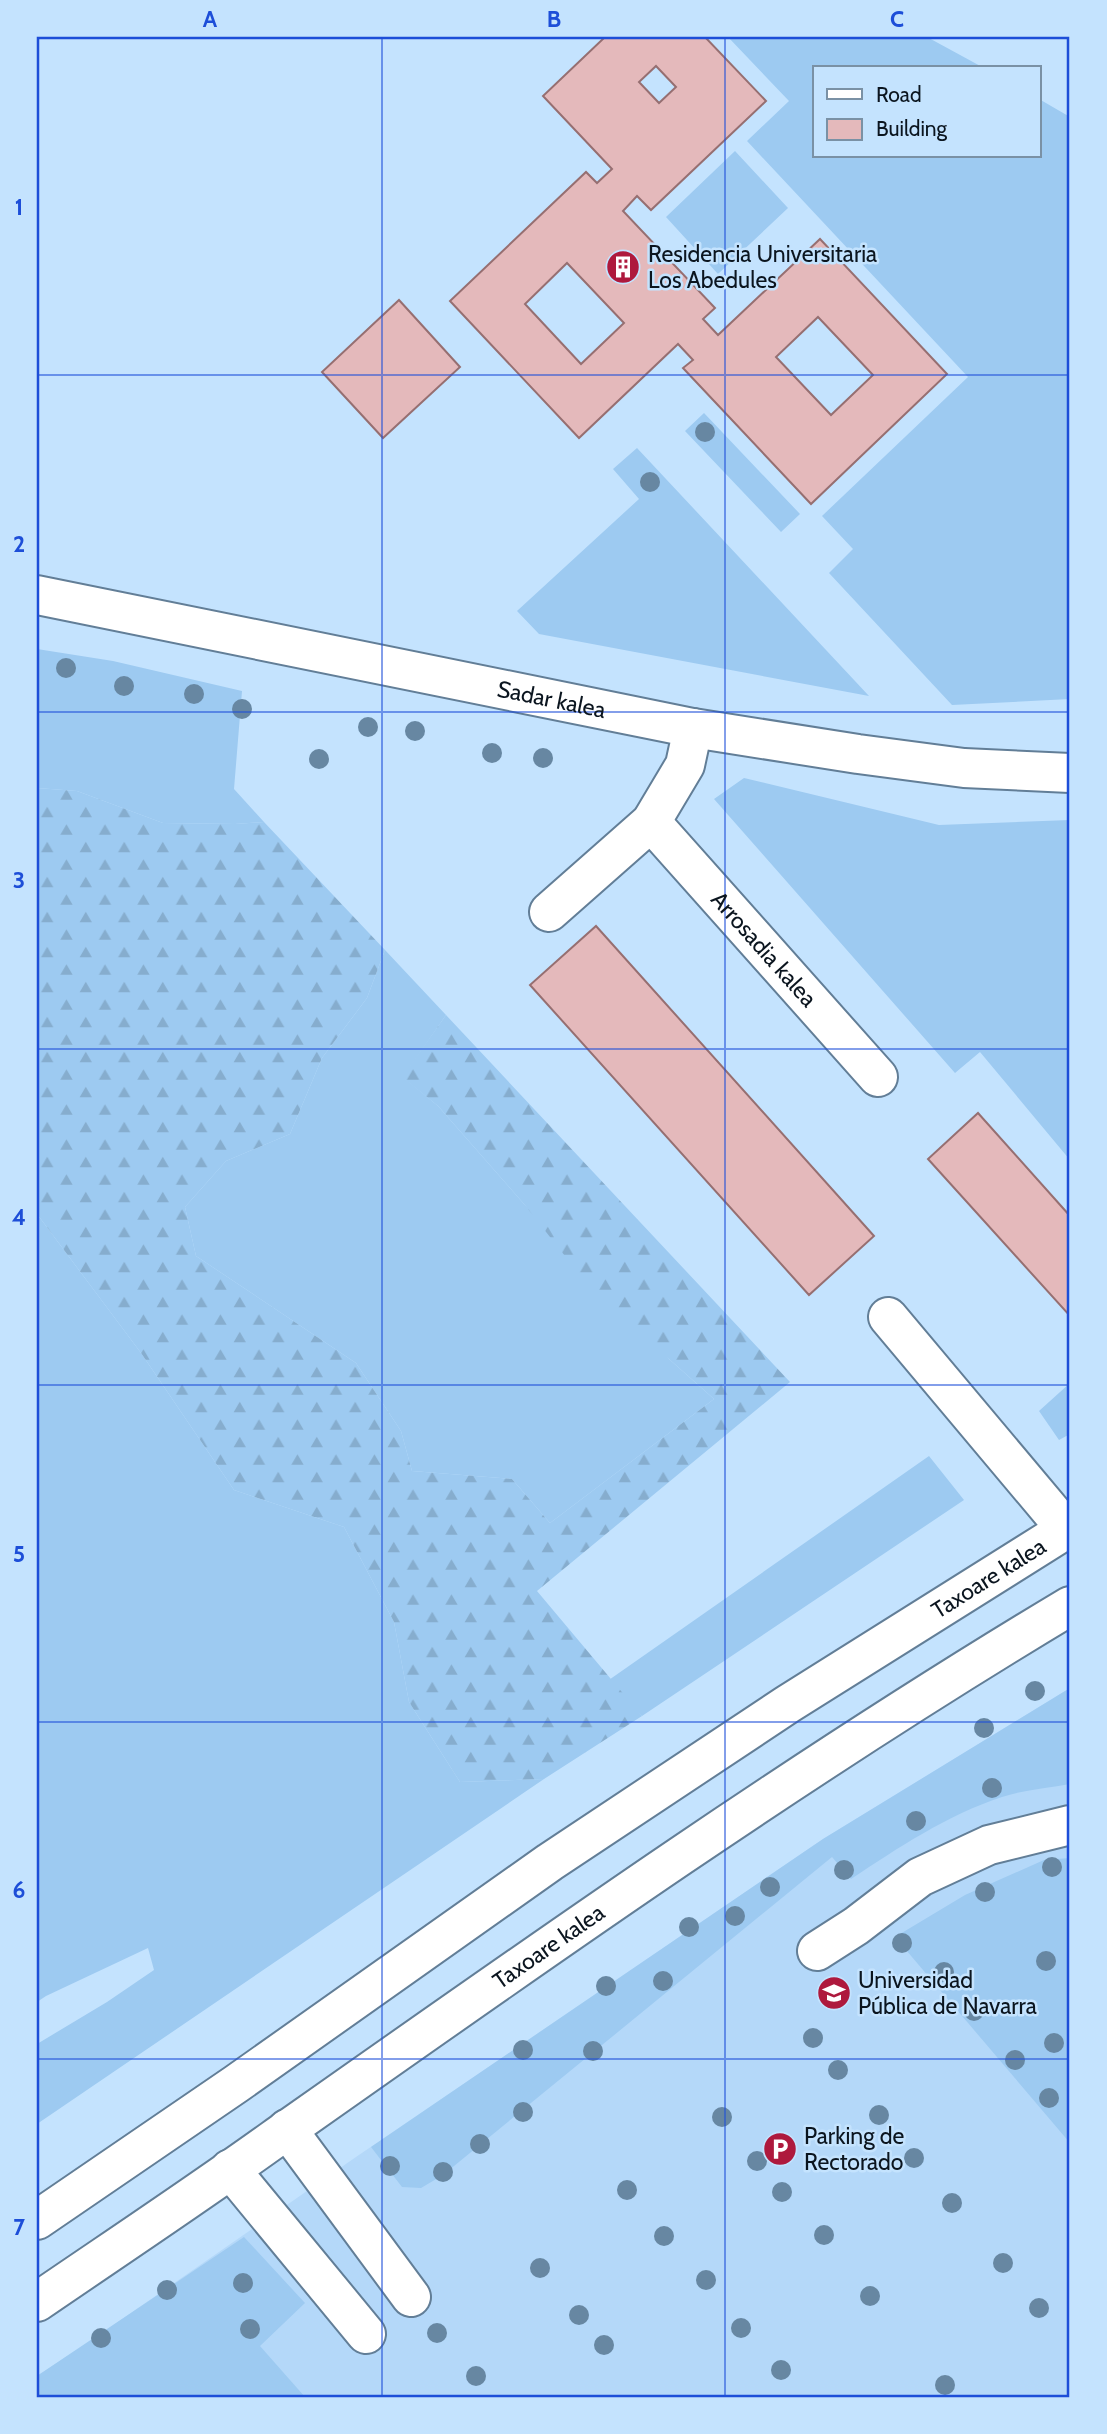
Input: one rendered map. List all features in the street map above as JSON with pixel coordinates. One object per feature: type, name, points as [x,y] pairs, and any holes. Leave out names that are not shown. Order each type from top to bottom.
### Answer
[{"type":"street","name":"Sadar kalea","points":[[37,595],[693,728],[964,768],[1070,772]]},
{"type":"street","points":[[549,912],[651,822],[685,765],[693,728]]},
{"type":"street","name":"Arrosadia kalea","points":[[651,822],[878,1077]]},
{"type":"street","points":[[888,1317],[1068,1528]]},
{"type":"street","name":"Taxoare kalea","points":[[37,2220],[236,2084],[550,1862],[788,1704],[1068,1528]]},
{"type":"street","name":"Taxoare kalea","points":[[37,2302],[492,1984],[784,1786],[1070,1606]]},
{"type":"street","points":[[817,1951],[856,1926],[920,1877],[989,1845],[1070,1825]]},
{"type":"street","points":[[288,2129],[411,2297]]},
{"type":"street","points":[[230,2169],[366,2334]]},
{"type":"shaded area","name":"Universidad Pública de Navarra","points":[[1070,1688],[1070,2397],[37,2397],[37,2376],[356,2157],[823,1839]]},
{"type":"green space","points":[[728,37],[927,37],[980,66],[813,66],[813,158],[1040,158],[1040,100],[1070,117],[1070,699],[952,705],[829,573],[853,549],[822,516],[968,377],[747,141],[789,101]]},
{"type":"green space","points":[[735,151],[788,208],[718,274],[666,217]]},
{"type":"green space","points":[[704,413],[800,514],[781,532],[685,431]]},
{"type":"green space","points":[[637,448],[869,696],[539,634],[517,611],[639,499],[613,469]]},
{"type":"green space","points":[[37,649],[113,661],[242,691],[234,789],[264,822],[163,823],[77,791],[37,788]]},
{"type":"green space","points":[[744,778],[939,825],[1070,820],[1070,1160],[980,1052],[955,1073],[714,799]]},
{"type":"green space","points":[[37,788],[77,791],[163,823],[264,822],[385,950],[367,998],[322,1058],[290,1134],[226,1161],[185,1207],[196,1256],[356,1363],[401,1431],[412,1471],[512,1479],[550,1523],[714,1399],[669,1359],[617,1322],[524,1204],[438,1106],[402,1077],[446,1015],[790,1382],[537,1591],[642,1716],[544,1779],[460,1782],[409,1702],[394,1622],[344,1527],[234,1490],[141,1353],[37,1214]]},
{"type":"green space","points":[[385,950],[446,1015],[403,1077],[438,1106],[524,1204],[669,1359],[714,1399],[550,1523],[512,1479],[412,1471],[401,1431],[356,1363],[196,1256],[185,1207],[226,1161],[290,1134],[322,1058],[367,998]]},
{"type":"green space","points":[[37,1214],[141,1353],[234,1490],[344,1527],[394,1622],[409,1702],[460,1782],[544,1779],[37,2124],[37,2044],[154,1970],[148,1948],[37,2002]]},
{"type":"green space","points":[[1070,1383],[1070,1434],[1059,1440],[1039,1411]]},
{"type":"green space","points":[[929,1456],[964,1500],[642,1716],[606,1682]]},
{"type":"green space","points":[[1070,1688],[1070,1784],[1018,1793],[982,1804],[924,1833],[851,1879],[832,1857],[443,2175],[421,2188],[402,2187],[371,2147],[823,1839]]},
{"type":"green space","points":[[1070,1858],[1070,2143],[895,1937],[965,1895],[1044,1860]]},
{"type":"green space","points":[[244,2237],[305,2303],[260,2346],[305,2397],[37,2397],[37,2376]]},
{"type":"building","name":"Residencia Universitaria Los Abedules","points":[[605,37],[705,37],[766,101],[651,210],[637,196],[623,211],[715,308],[703,319],[718,335],[820,239],[947,374],[811,504],[683,368],[693,360],[678,344],[579,438],[450,301],[586,172],[597,183],[612,169],[543,96]],"holes":[[[656,66],[676,87],[659,103],[639,82]],[[567,263],[624,323],[581,364],[525,304]],[[818,317],[873,375],[831,415],[776,357]]]},
{"type":"building","points":[[399,300],[460,367],[383,438],[322,372]]},
{"type":"building","points":[[596,926],[874,1236],[809,1295],[530,985]]},
{"type":"building","points":[[978,1113],[1070,1216],[1070,1316],[928,1159]]},
{"type":"place","name":"Residencia Universitaria Los Abedules","points":[[623,267]]},
{"type":"place","name":"Universidad Pública de Navarra","points":[[834,1993]]},
{"type":"place","name":"Parking de Rectorado","points":[[780,2149]]}]
